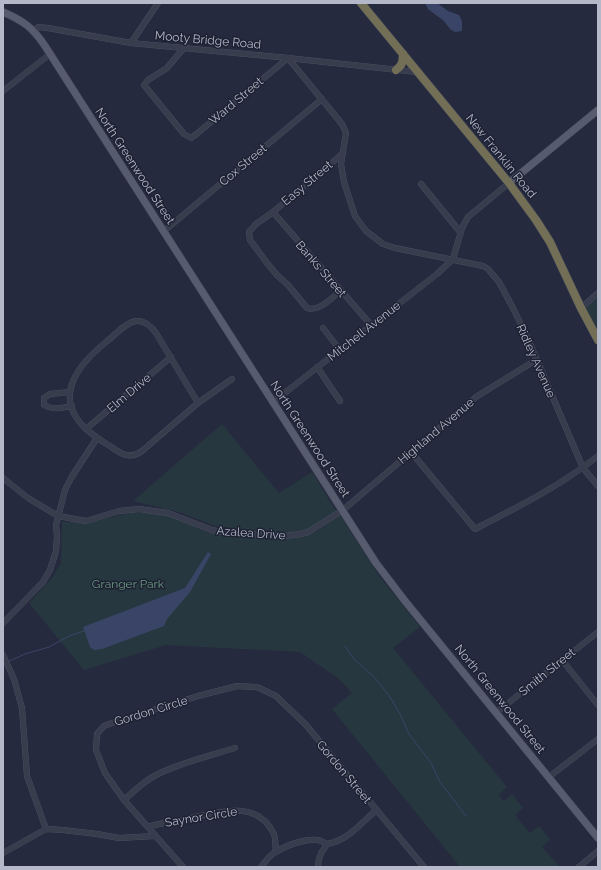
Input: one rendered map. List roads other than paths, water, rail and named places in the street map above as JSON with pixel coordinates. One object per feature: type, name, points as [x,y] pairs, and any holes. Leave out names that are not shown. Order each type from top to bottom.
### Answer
[{"type":"highway","name":"New Franklin Road","points":[[360,3],[509,183],[536,220],[550,242],[598,340]]},
{"type":"highway","points":[[396,70],[401,66],[403,54]]},
{"type":"main road","points":[[3,12],[19,20],[33,30]]},
{"type":"main road","name":"North Greenwood Street","points":[[33,30],[50,54],[376,563],[401,596],[497,712],[598,838]]},
{"type":"main road","points":[[509,183],[598,110]]},
{"type":"street","points":[[131,43],[158,3]]},
{"type":"street","name":"Mooty Bridge Road","points":[[33,30],[39,27],[131,43],[417,72]]},
{"type":"street","name":"Ward Street","points":[[183,49],[167,68],[148,80],[144,85],[184,134],[191,138],[288,58]]},
{"type":"street","points":[[3,90],[50,54]]},
{"type":"street","name":"Ridley Avenue","points":[[288,58],[342,124],[346,132],[341,155],[344,182],[355,216],[366,231],[383,244],[440,258],[453,259],[483,266],[499,282],[528,339],[583,468],[598,486]]},
{"type":"street","name":"Cox Street","points":[[164,232],[322,99]]},
{"type":"street","name":"Easy Street","points":[[340,291],[323,305],[308,309],[272,269],[250,240],[249,232],[256,224],[273,212],[341,155]]},
{"type":"street","points":[[453,259],[464,224],[472,213],[509,183]]},
{"type":"street","points":[[421,184],[461,233]]},
{"type":"street","name":"Banks Street","points":[[273,212],[371,326]]},
{"type":"street","name":"Mitchell Avenue","points":[[273,402],[437,274],[453,259]]},
{"type":"street","points":[[581,308],[598,293]]},
{"type":"street","points":[[198,404],[171,357],[150,325],[142,321],[133,322],[119,331],[84,362],[76,374],[70,392],[72,406],[79,420],[86,429],[121,454],[130,456],[142,451],[198,404],[232,379]]},
{"type":"street","points":[[323,328],[340,350]]},
{"type":"street","name":"Elm Drive","points":[[86,429],[171,357]]},
{"type":"street","name":"Highland Avenue","points":[[343,510],[476,397],[536,360]]},
{"type":"street","points":[[317,367],[340,401]]},
{"type":"street","points":[[70,392],[50,394],[44,398],[44,405],[50,408],[72,406]]},
{"type":"street","points":[[3,623],[43,582],[50,570],[56,551],[56,525],[65,490],[97,438]]},
{"type":"street","points":[[411,452],[474,529],[528,503],[583,468],[598,456]]},
{"type":"street","name":"Azalea Drive","points":[[3,478],[28,498],[58,516],[86,520],[119,511],[139,508],[168,513],[212,530],[286,536],[308,532],[343,510]]},
{"type":"street","name":"Smith Street","points":[[497,712],[598,632]]},
{"type":"street","points":[[3,655],[14,679],[22,708],[27,776],[46,829]]},
{"type":"street","points":[[562,660],[598,705]]},
{"type":"street","name":"Gordon Circle","points":[[183,867],[124,800],[105,773],[96,750],[97,734],[104,726],[198,696],[237,686],[257,687]]},
{"type":"street","name":"Gordon Street","points":[[257,687],[276,696],[306,725],[424,867]]},
{"type":"street","points":[[549,777],[598,739]]},
{"type":"street","points":[[124,800],[146,781],[156,775],[235,748]]},
{"type":"street","name":"Saynor Circle","points":[[148,827],[190,819],[214,812],[241,810],[257,815],[268,825],[275,835],[276,852]]},
{"type":"street","points":[[261,867],[276,852],[302,841],[315,840],[326,844],[342,839],[376,810]]},
{"type":"street","points":[[3,853],[46,829],[119,838],[156,836]]},
{"type":"street","points":[[318,867],[319,860],[326,844]]},
{"type":"street","points":[[579,867],[598,851]]},
{"type":"water","points":[[425,3],[437,3],[448,11],[459,15],[462,21],[462,31],[455,32],[450,29],[444,21],[428,9]]},
{"type":"water","points":[[208,552],[211,554],[190,592],[167,619],[164,626],[102,649],[94,650],[90,647],[83,627],[185,588]]},
{"type":"waterway","points":[[9,661],[25,654],[49,647],[69,636],[84,631]]},
{"type":"waterway","points":[[345,646],[353,658],[375,678],[390,697],[409,734],[431,763],[440,782],[466,816]]},
{"type":"park label","name":"Granger Park","points":[[128,584]]}]
